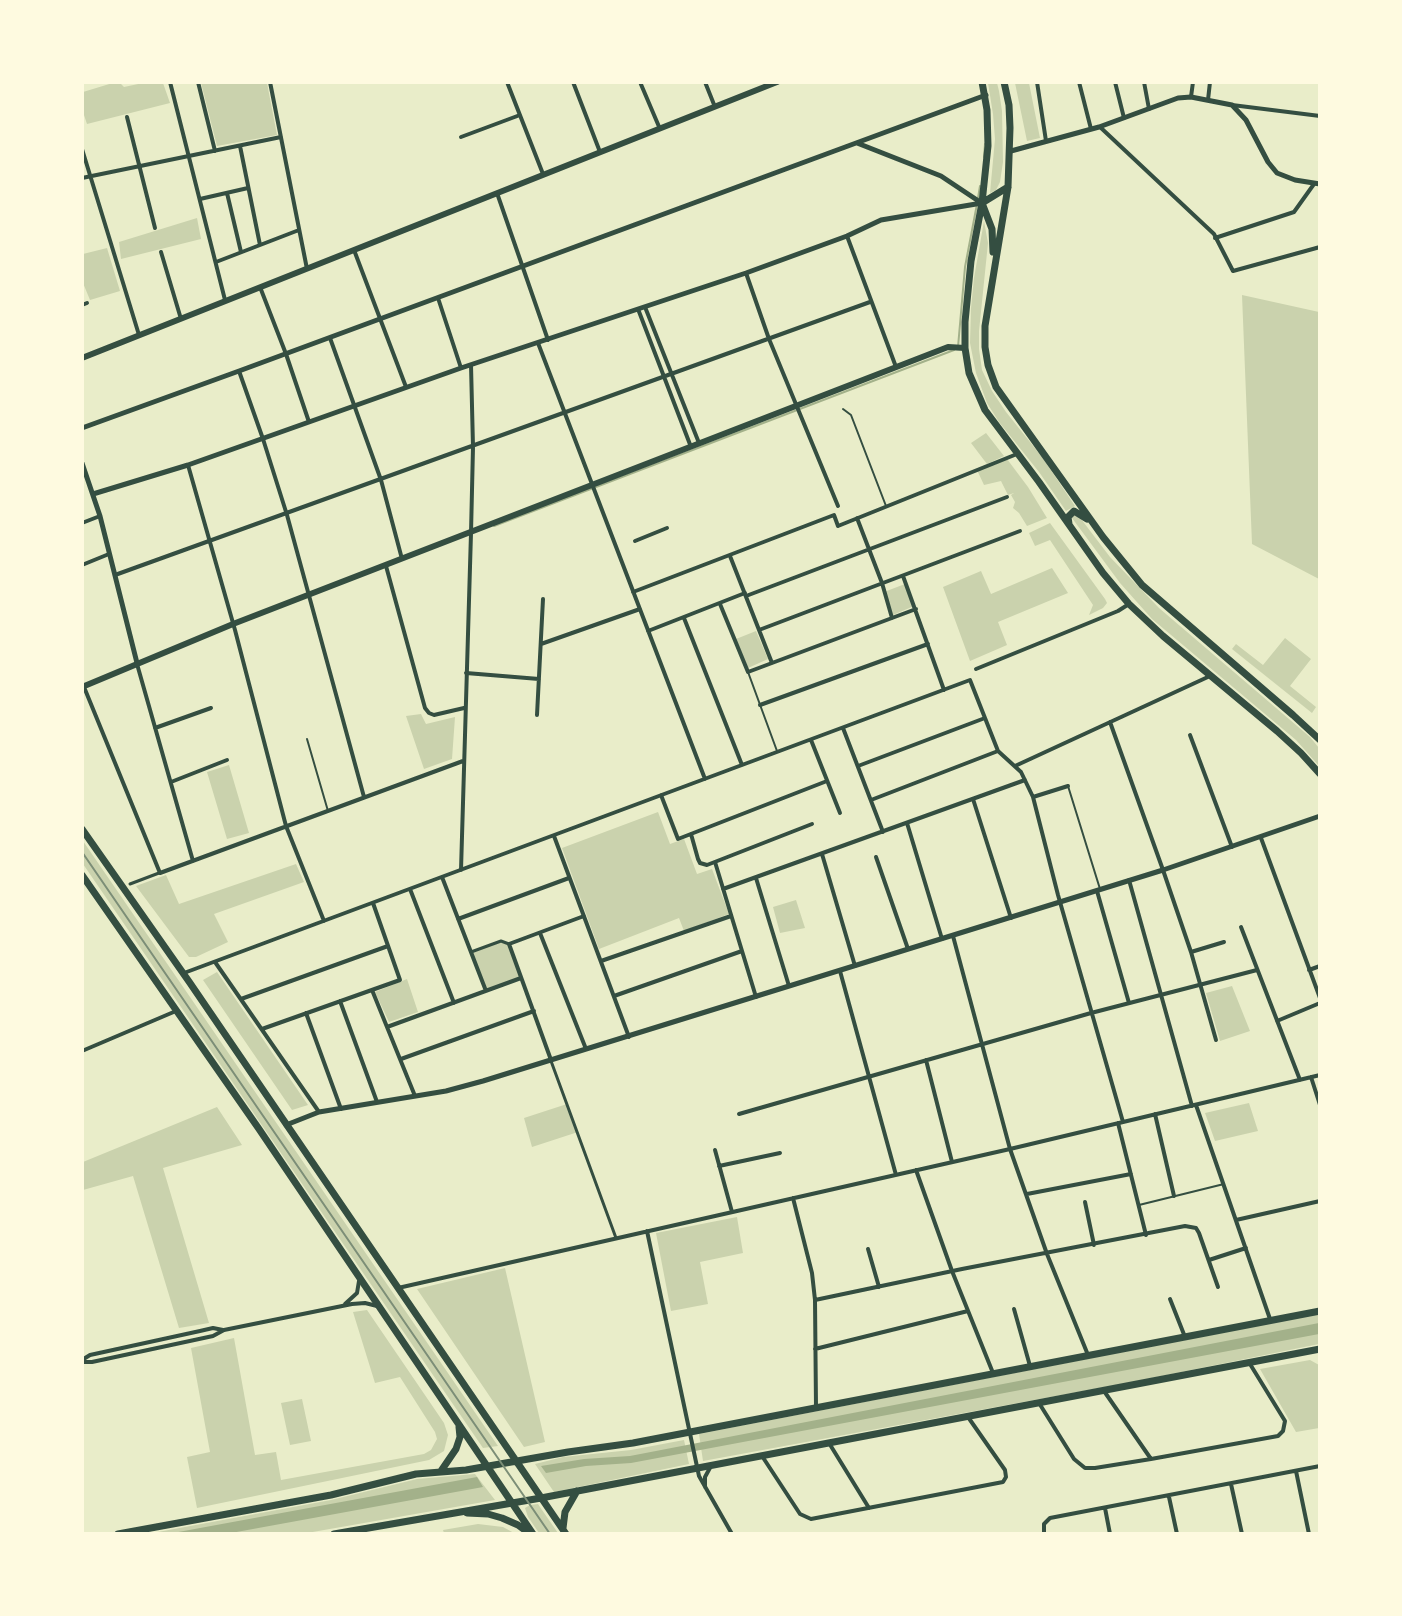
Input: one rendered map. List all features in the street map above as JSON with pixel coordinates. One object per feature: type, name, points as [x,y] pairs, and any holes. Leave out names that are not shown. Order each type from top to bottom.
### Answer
[{"type":"main road","points":[[82,358],[777,82]]},
{"type":"main road","points":[[982,82],[986,95],[989,125],[988,146],[982,203],[966,302],[965,348],[969,373],[985,411],[1103,573],[1129,604],[1301,753],[1320,774]]},
{"type":"main road","points":[[1004,82],[1011,151],[1008,187],[985,326],[985,347],[991,377],[1006,402],[1098,529],[1143,585],[1320,740]]},
{"type":"main road","points":[[982,203],[1008,187]]},
{"type":"main road","points":[[982,203],[992,229],[993,271]]},
{"type":"main road","points":[[83,687],[233,624],[948,347],[965,348]]},
{"type":"main road","points":[[1069,525],[1068,517],[1077,511],[1098,529]]},
{"type":"main road","points":[[82,829],[184,974],[564,1531]]},
{"type":"main road","points":[[82,875],[532,1533]]},
{"type":"main road","points":[[118,1533],[331,1495],[410,1475],[489,1469],[616,1446],[691,1436],[816,1408],[1320,1311]]},
{"type":"main road","points":[[334,1533],[542,1498],[1320,1349]]},
{"type":"main road","points":[[441,1471],[456,1449],[460,1437],[459,1427]]},
{"type":"main road","points":[[564,1531],[565,1512],[577,1491]]},
{"type":"main road","points":[[449,1513],[495,1515],[532,1533]]},
{"type":"street","points":[[198,82],[215,151]]},
{"type":"street","points":[[270,82],[307,269]]},
{"type":"street","points":[[507,82],[543,175]]},
{"type":"street","points":[[573,82],[600,152]]},
{"type":"street","points":[[640,82],[660,129]]},
{"type":"street","points":[[705,82],[715,107]]},
{"type":"street","points":[[1037,82],[1046,141]]},
{"type":"street","points":[[1079,82],[1091,129]]},
{"type":"street","points":[[1114,82],[1124,118]]},
{"type":"street","points":[[1144,82],[1149,108]]},
{"type":"street","points":[[1191,97],[1193,82]]},
{"type":"street","points":[[1208,100],[1210,82]]},
{"type":"street","points":[[172,83],[188,157],[226,301]]},
{"type":"street","points":[[82,428],[240,372],[986,95]]},
{"type":"street","points":[[1011,151],[1099,127],[1149,108],[1191,97],[1232,105],[1320,116]]},
{"type":"street","points":[[1215,238],[1294,212],[1317,184],[1295,180],[1277,173],[1268,162],[1246,120],[1232,105]]},
{"type":"street","points":[[461,137],[520,115]]},
{"type":"street","points":[[127,117],[155,228]]},
{"type":"street","points":[[1099,127],[1214,234],[1233,271],[1320,247]]},
{"type":"street","points":[[82,178],[281,137]]},
{"type":"street","points":[[857,143],[930,170],[982,203]]},
{"type":"street","points":[[240,146],[260,245]]},
{"type":"street","points":[[82,149],[140,335]]},
{"type":"street","points":[[200,199],[248,188]]},
{"type":"street","points":[[227,193],[241,252]]},
{"type":"street","points":[[497,193],[548,340]]},
{"type":"street","points":[[93,494],[188,465],[461,368],[746,273],[847,236],[880,220],[982,203]]},
{"type":"street","points":[[216,262],[299,230]]},
{"type":"street","points":[[847,236],[896,367]]},
{"type":"street","points":[[354,250],[406,387]]},
{"type":"street","points":[[161,252],[181,319]]},
{"type":"street","points":[[746,273],[769,339],[838,506]]},
{"type":"street","points":[[260,287],[309,422]]},
{"type":"street","points":[[438,297],[461,368]]},
{"type":"street","points":[[115,576],[870,302]]},
{"type":"street","points":[[642,308],[672,374],[699,444]]},
{"type":"street","points":[[642,308],[664,377],[691,447]]},
{"type":"street","points":[[330,338],[381,480],[402,559]]},
{"type":"street","points":[[538,343],[705,779]]},
{"type":"street","points":[[460,870],[473,447],[471,365]]},
{"type":"street","points":[[240,372],[287,515],[364,798]]},
{"type":"street","points":[[633,592],[834,515],[838,526],[1018,454]]},
{"type":"street","points":[[82,464],[100,516],[137,663],[193,861]]},
{"type":"street","points":[[188,465],[286,826],[324,921]]},
{"type":"street","points":[[648,631],[1007,497]]},
{"type":"street","points":[[82,523],[100,516]]},
{"type":"street","points":[[857,518],[882,583],[892,618]]},
{"type":"street","points":[[635,541],[667,528]]},
{"type":"street","points":[[759,630],[1020,531]]},
{"type":"street","points":[[616,548],[623,545]]},
{"type":"street","points":[[82,565],[110,554]]},
{"type":"street","points":[[730,556],[772,663]]},
{"type":"street","points":[[386,566],[425,708],[434,715],[464,708]]},
{"type":"street","points":[[903,576],[944,690]]},
{"type":"street","points":[[537,715],[543,599]]},
{"type":"street","points":[[720,604],[748,672],[916,609]]},
{"type":"street","points":[[976,669],[1119,611],[1129,604]]},
{"type":"street","points":[[541,644],[640,609]]},
{"type":"street","points":[[684,618],[742,765]]},
{"type":"street","points":[[760,705],[928,644]]},
{"type":"street","points":[[466,673],[539,679]]},
{"type":"street","points":[[1015,766],[1212,675]]},
{"type":"street","points":[[184,974],[970,680],[998,751],[1015,766],[1033,797],[1121,1123],[1146,1235]]},
{"type":"street","points":[[83,687],[160,873]]},
{"type":"street","points":[[155,728],[211,708]]},
{"type":"street","points":[[858,766],[985,718]]},
{"type":"street","points":[[1110,722],[1164,870],[1191,952],[1216,1040]]},
{"type":"street","points":[[843,728],[883,831]]},
{"type":"street","points":[[1191,735],[1233,847]]},
{"type":"street","points":[[811,740],[840,813]]},
{"type":"street","points":[[871,800],[998,751]]},
{"type":"street","points":[[171,782],[227,760]]},
{"type":"street","points":[[130,884],[463,761]]},
{"type":"street","points":[[661,795],[678,839],[827,780]]},
{"type":"street","points":[[723,890],[1025,780]]},
{"type":"street","points":[[1033,797],[1068,786]]},
{"type":"street","points":[[973,799],[1011,918]]},
{"type":"street","points":[[286,1125],[319,1112],[465,1086],[551,1061],[1164,870],[1320,816]]},
{"type":"street","points":[[907,823],[942,939]]},
{"type":"street","points":[[691,834],[700,863],[707,865],[812,825]]},
{"type":"street","points":[[554,836],[629,1037]]},
{"type":"street","points":[[1261,838],[1320,998]]},
{"type":"street","points":[[822,854],[855,966]]},
{"type":"street","points":[[876,856],[908,950]]},
{"type":"street","points":[[715,862],[756,998]]},
{"type":"street","points":[[442,877],[486,991]]},
{"type":"street","points":[[458,919],[569,878]]},
{"type":"street","points":[[756,878],[789,987]]},
{"type":"street","points":[[1130,880],[1194,1105],[1271,1320]]},
{"type":"street","points":[[410,889],[454,1002]]},
{"type":"street","points":[[1098,890],[1129,1003]]},
{"type":"street","points":[[262,1029],[400,980],[373,903]]},
{"type":"street","points":[[471,952],[501,941],[509,944],[584,916]]},
{"type":"street","points":[[601,962],[731,916]]},
{"type":"street","points":[[1241,927],[1300,1080]]},
{"type":"street","points":[[540,933],[586,1050]]},
{"type":"street","points":[[953,936],[1010,1149],[1047,1254],[1089,1355]]},
{"type":"street","points":[[1191,952],[1224,942]]},
{"type":"street","points":[[509,944],[616,1238]]},
{"type":"street","points":[[241,999],[388,946]]},
{"type":"street","points":[[614,996],[742,951]]},
{"type":"street","points":[[215,962],[319,1112]]},
{"type":"street","points":[[1309,970],[1320,966]]},
{"type":"street","points":[[739,1114],[1091,1013],[1257,970]]},
{"type":"street","points":[[840,971],[896,1175]]},
{"type":"street","points":[[387,1027],[521,978]]},
{"type":"street","points":[[372,990],[415,1096]]},
{"type":"street","points":[[340,1001],[377,1103]]},
{"type":"street","points":[[1277,1021],[1320,1003]]},
{"type":"street","points":[[82,1051],[176,1011]]},
{"type":"street","points":[[401,1059],[534,1011]]},
{"type":"street","points":[[306,1013],[341,1108]]},
{"type":"street","points":[[926,1060],[952,1162]]},
{"type":"street","points":[[398,1288],[1320,1076]]},
{"type":"street","points":[[1311,1077],[1320,1105]]},
{"type":"street","points":[[1155,1114],[1174,1196]]},
{"type":"street","points":[[715,1150],[732,1212]]},
{"type":"street","points":[[719,1166],[780,1153]]},
{"type":"street","points":[[916,1170],[952,1271],[993,1374]]},
{"type":"street","points":[[1027,1194],[1131,1174]]},
{"type":"street","points":[[793,1198],[812,1273],[815,1300],[816,1408]]},
{"type":"street","points":[[1236,1220],[1320,1201]]},
{"type":"street","points":[[1084,1202],[1094,1245]]},
{"type":"street","points":[[815,1300],[1185,1226],[1196,1228],[1199,1233],[1218,1287]]},
{"type":"street","points":[[647,1232],[697,1468],[706,1490],[731,1533]]},
{"type":"street","points":[[1209,1260],[1246,1248]]},
{"type":"street","points":[[868,1249],[879,1287]]},
{"type":"street","points":[[342,1306],[357,1293],[359,1280]]},
{"type":"street","points":[[1170,1299],[1185,1337]]},
{"type":"street","points":[[82,1361],[92,1362],[213,1336],[224,1330],[342,1306],[365,1303],[378,1307]]},
{"type":"street","points":[[1014,1309],[1030,1367]]},
{"type":"street","points":[[815,1348],[968,1311]]},
{"type":"street","points":[[82,1361],[90,1355],[213,1328],[224,1330]]},
{"type":"street","points":[[1038,1403],[1074,1459],[1085,1468],[1151,1459],[1278,1436],[1286,1425],[1285,1421],[1249,1362]]},
{"type":"street","points":[[1104,1390],[1151,1459]]},
{"type":"street","points":[[761,1456],[800,1514],[811,1519],[1004,1482],[1005,1470],[968,1416]]},
{"type":"street","points":[[828,1443],[869,1508]]},
{"type":"street","points":[[706,1490],[705,1478],[711,1465]]},
{"type":"street","points":[[1044,1533],[1044,1524],[1050,1518],[1169,1497],[1320,1466]]},
{"type":"street","points":[[1296,1471],[1309,1533]]},
{"type":"street","points":[[1231,1484],[1242,1533]]},
{"type":"street","points":[[1169,1497],[1177,1533]]},
{"type":"street","points":[[1105,1508],[1110,1533]]},
{"type":"lane","points":[[843,408],[851,415],[886,506]]},
{"type":"lane","points":[[748,672],[777,751]]},
{"type":"lane","points":[[307,739],[328,811]]},
{"type":"lane","points":[[1068,786],[1098,890]]},
{"type":"lane","points":[[1138,1205],[1224,1184]]},
{"type":"shaded area","points":[[116,82],[124,87],[143,83],[163,83],[170,103],[87,124],[83,112],[83,92]]},
{"type":"shaded area","points":[[201,83],[267,83],[277,135],[217,146]]},
{"type":"shaded area","points":[[988,83],[997,83],[999,91],[1002,111],[1003,162],[1000,182],[996,190],[990,193],[995,139]]},
{"type":"shaded area","points":[[1015,83],[1029,83],[1040,138],[1027,141]]},
{"type":"shaded area","points":[[197,218],[201,239],[121,259],[119,242]]},
{"type":"shaded area","points":[[984,221],[988,243],[979,331],[982,370],[1006,412],[1042,457],[1075,506],[1066,511],[1039,472],[999,422],[987,403],[976,373],[970,343],[971,308]]},
{"type":"shaded area","points":[[107,248],[120,291],[90,300],[83,283],[83,254]]},
{"type":"shaded area","points":[[1242,295],[1319,312],[1319,579],[1252,544]]},
{"type":"shaded area","points":[[986,433],[1004,456],[987,464],[971,443]]},
{"type":"shaded area","points":[[1007,459],[1047,518],[1027,526],[1013,508],[1015,502],[1011,495],[1014,493],[1008,495],[1001,481],[984,485],[977,470]]},
{"type":"shaded area","points":[[1078,515],[1110,557],[1159,608],[1310,737],[1319,748],[1319,766],[1296,740],[1152,619],[1120,583],[1072,518]]},
{"type":"shaded area","points":[[1050,523],[1105,599],[1107,603],[1103,608],[1089,615],[1093,605],[1050,540],[1035,546],[1029,533]]},
{"type":"shaded area","points":[[1052,568],[1068,593],[998,622],[1007,645],[970,661],[943,587],[981,571],[991,594]]},
{"type":"shaded area","points":[[905,584],[914,606],[893,615],[884,592]]},
{"type":"shaded area","points":[[756,631],[768,659],[748,668],[736,639]]},
{"type":"shaded area","points":[[1285,638],[1311,659],[1290,686],[1316,707],[1312,713],[1232,649],[1236,644],[1263,665]]},
{"type":"shaded area","points":[[421,714],[426,724],[455,717],[452,759],[424,769],[406,716]]},
{"type":"shaded area","points":[[229,765],[249,833],[227,839],[207,772]]},
{"type":"shaded area","points":[[658,812],[670,844],[684,839],[697,874],[712,869],[729,914],[684,931],[679,918],[599,949],[562,848]]},
{"type":"shaded area","points":[[83,841],[498,1446],[483,1448],[83,864]]},
{"type":"shaded area","points":[[296,864],[304,882],[214,914],[228,942],[196,957],[189,957],[136,886],[166,875],[179,904]]},
{"type":"shaded area","points":[[796,900],[805,928],[780,933],[773,907]]},
{"type":"shaded area","points":[[501,941],[509,944],[521,978],[486,991],[471,952]]},
{"type":"shaded area","points":[[217,972],[308,1105],[292,1110],[203,980]]},
{"type":"shaded area","points":[[407,979],[418,1012],[389,1022],[375,992]]},
{"type":"shaded area","points":[[1232,986],[1250,1031],[1220,1041],[1206,993]]},
{"type":"shaded area","points":[[1249,1103],[1258,1131],[1215,1141],[1205,1113]]},
{"type":"shaded area","points":[[567,1104],[578,1132],[532,1147],[524,1118]]},
{"type":"shaded area","points":[[217,1107],[242,1145],[163,1168],[209,1323],[179,1328],[133,1176],[83,1190],[83,1162]]},
{"type":"shaded area","points":[[737,1217],[743,1253],[700,1262],[708,1304],[671,1311],[656,1233]]},
{"type":"shaded area","points":[[505,1268],[545,1442],[524,1447],[417,1289]]},
{"type":"shaded area","points":[[367,1310],[444,1423],[448,1435],[444,1451],[429,1460],[197,1508],[187,1457],[210,1452],[191,1348],[234,1338],[255,1455],[276,1452],[281,1480],[424,1454],[431,1450],[437,1439],[435,1432],[400,1377],[375,1383],[353,1312]]},
{"type":"shaded area","points":[[1319,1314],[1319,1344],[1132,1382],[703,1461],[699,1434]]},
{"type":"shaded area","points":[[1319,1323],[1319,1334],[631,1463],[586,1466],[546,1473],[541,1466],[584,1459],[630,1456]]},
{"type":"shaded area","points":[[1310,1360],[1319,1365],[1319,1428],[1296,1432],[1260,1369]]},
{"type":"shaded area","points":[[302,1399],[311,1441],[290,1445],[281,1403]]},
{"type":"shaded area","points":[[684,1440],[689,1464],[554,1492],[535,1464],[563,1457],[631,1450]]},
{"type":"shaded area","points":[[475,1474],[495,1500],[307,1533],[147,1534],[331,1500],[417,1479]]},
{"type":"shaded area","points":[[477,1477],[483,1487],[231,1533],[173,1533]]},
{"type":"shaded area","points":[[538,1504],[558,1533],[539,1533],[525,1508]]},
{"type":"shaded area","points":[[478,1524],[503,1527],[514,1533],[444,1533],[443,1530]]},
{"type":"waterway","points":[[984,157],[985,144]]},
{"type":"waterway","points":[[978,198],[980,186]]},
{"type":"waterway","points":[[958,347],[965,267],[977,204]]},
{"type":"waterway","points":[[494,526],[954,350]]},
{"type":"railway","points":[[82,852],[550,1534]]}]
